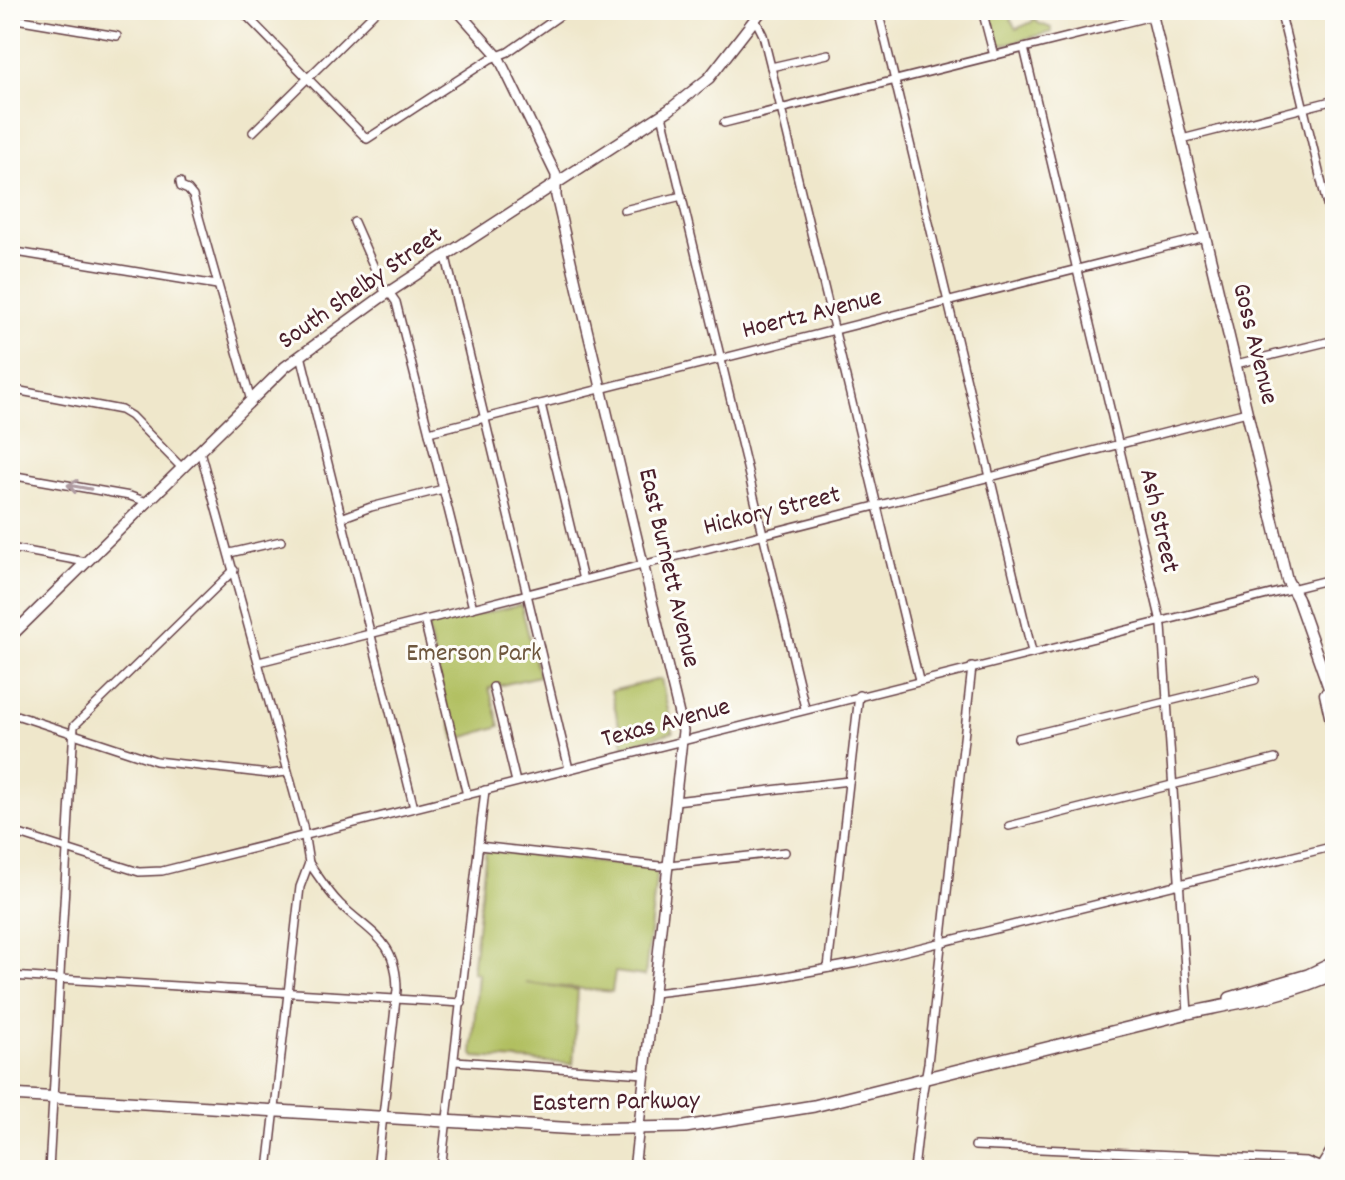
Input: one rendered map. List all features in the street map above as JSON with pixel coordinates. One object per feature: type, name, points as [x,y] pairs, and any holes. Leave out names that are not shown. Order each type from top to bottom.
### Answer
[{"type":"main road","name":"Goss Avenue","points":[[1152,13],[1287,580],[1335,705]]},
{"type":"main road","name":"South Shelby Street","points":[[10,637],[301,355],[389,292],[662,115],[709,78],[758,14]]},
{"type":"main road","name":"Goss Avenue","points":[[1326,684],[1325,696],[1335,738]]},
{"type":"main road","name":"Eastern Parkway","points":[[1209,1009],[1213,1003],[1308,975],[1335,962]]},
{"type":"main road","name":"Eastern Parkway","points":[[10,1095],[578,1129],[685,1127],[763,1116],[1188,1013],[1216,1010],[1307,985],[1335,973]]},
{"type":"main road","points":[[1328,1169],[1335,1146]]},
{"type":"street","points":[[241,10],[367,139],[508,52],[568,10]]},
{"type":"street","points":[[253,132],[377,10]]},
{"type":"street","name":"East Burnett Avenue","points":[[457,10],[498,56],[556,175],[556,196],[683,731],[634,1170]]},
{"type":"street","points":[[878,10],[1032,652]]},
{"type":"street","points":[[982,10],[994,56]]},
{"type":"street","points":[[1280,10],[1335,238]]},
{"type":"street","points":[[724,123],[1152,13]]},
{"type":"street","points":[[758,14],[919,680]]},
{"type":"street","points":[[10,18],[117,36]]},
{"type":"street","name":"Ash Street","points":[[1024,48],[1161,620],[1188,1013]]},
{"type":"street","points":[[771,67],[828,54]]},
{"type":"street","points":[[1182,139],[1335,100]]},
{"type":"street","points":[[662,115],[805,708]]},
{"type":"street","points":[[180,182],[181,187],[193,196],[251,401]]},
{"type":"street","points":[[624,210],[682,196]]},
{"type":"street","points":[[354,222],[377,277],[396,302],[473,608]]},
{"type":"street","name":"Hoertz Avenue","points":[[429,432],[1205,237]]},
{"type":"street","points":[[10,251],[217,285]]},
{"type":"street","points":[[446,257],[569,769]]},
{"type":"street","points":[[1236,364],[1335,340]]},
{"type":"street","points":[[301,355],[414,808]]},
{"type":"street","points":[[10,389],[121,410],[182,468]]},
{"type":"street","points":[[541,404],[583,580]]},
{"type":"street","name":"Hickory Street","points":[[259,662],[1247,412]]},
{"type":"street","points":[[200,451],[303,826],[309,863],[338,902],[387,946],[397,971],[377,1170]]},
{"type":"street","points":[[10,475],[130,496],[147,502]]},
{"type":"street","points":[[341,518],[443,489]]},
{"type":"street","points":[[230,553],[281,541]]},
{"type":"street","points":[[10,548],[86,562]]},
{"type":"street","points":[[49,1170],[77,722],[234,570]]},
{"type":"street","name":"Texas Avenue","points":[[10,831],[139,872],[154,873],[1335,578]]},
{"type":"street","points":[[424,620],[467,795]]},
{"type":"street","points":[[914,1170],[972,667]]},
{"type":"street","points":[[1018,738],[1255,680]]},
{"type":"street","points":[[493,687],[516,782]]},
{"type":"street","points":[[828,968],[859,695]]},
{"type":"street","points":[[10,713],[156,761],[269,774],[287,772]]},
{"type":"street","points":[[1009,826],[1275,759]]},
{"type":"street","points":[[675,801],[849,781]]},
{"type":"street","points":[[441,1170],[449,1122],[485,790]]},
{"type":"street","points":[[479,846],[660,866],[785,852]]},
{"type":"street","points":[[654,993],[764,980],[828,968],[1335,846]]},
{"type":"street","points":[[268,1170],[300,887],[309,863]]},
{"type":"street","points":[[10,976],[462,1003]]},
{"type":"street","points":[[455,1061],[645,1074]]},
{"type":"street","points":[[975,1146],[1306,1161],[1328,1169]]},
{"type":"green space","points":[[989,10],[1011,10],[1011,20],[1016,29],[1032,22],[1034,17],[1038,23],[1051,28],[1052,32],[998,46]]},
{"type":"green space","name":"Emerson Park","points":[[521,605],[539,676],[489,688],[500,726],[455,740],[427,626]]},
{"type":"green space","points":[[661,679],[673,732],[624,746],[611,691]]},
{"type":"green space","points":[[486,850],[657,869],[645,976],[615,972],[612,992],[526,983],[578,990],[573,1064],[475,1057],[472,1053],[478,973],[472,972]]}]
